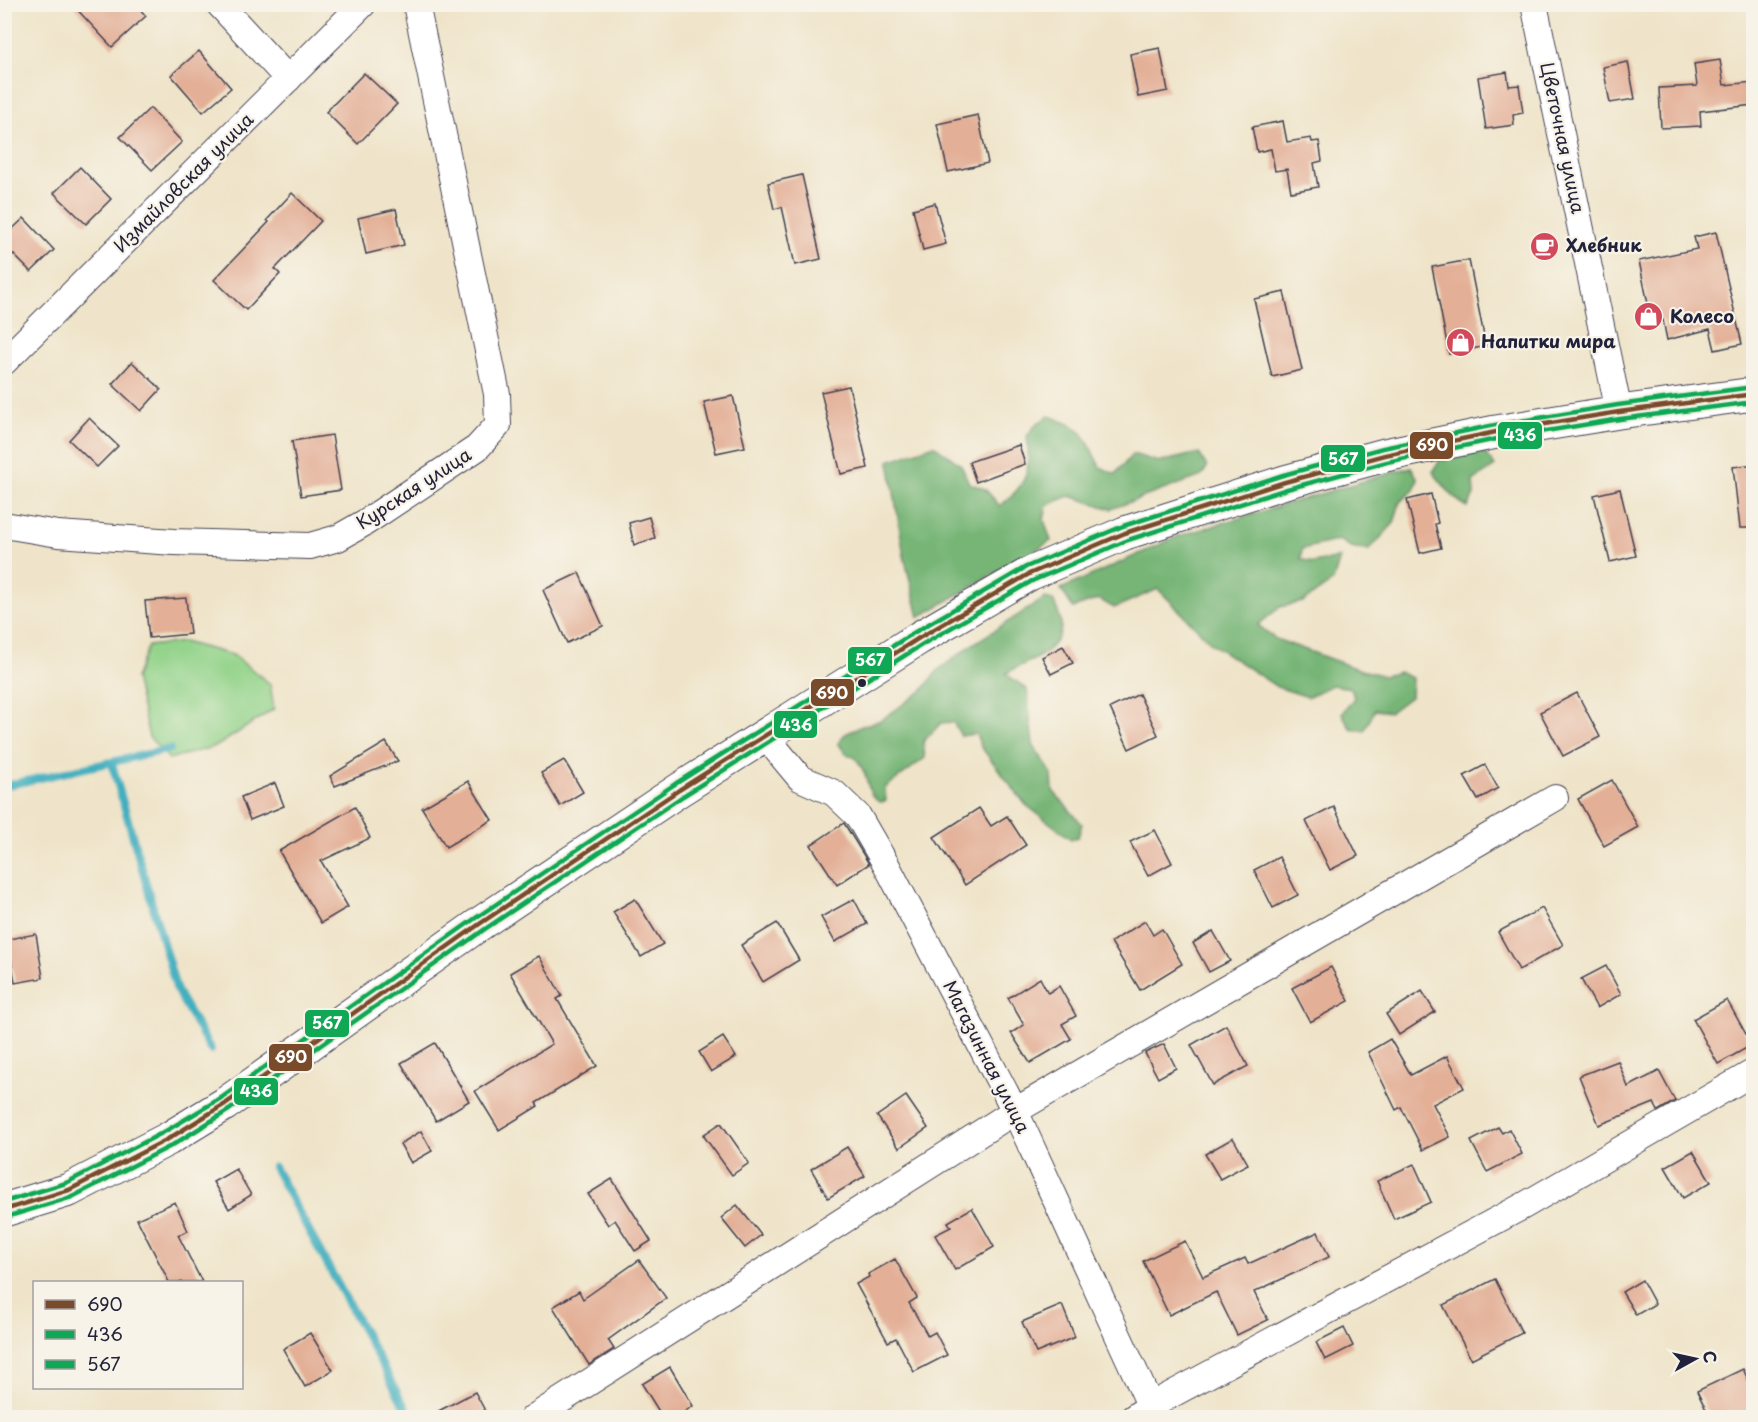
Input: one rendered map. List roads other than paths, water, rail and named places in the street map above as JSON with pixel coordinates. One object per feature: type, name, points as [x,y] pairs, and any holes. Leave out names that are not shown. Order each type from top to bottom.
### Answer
[{"type":"main road","points":[[4,1210],[69,1190],[168,1139],[225,1104],[480,923],[679,790],[910,644],[1029,574],[1125,533],[1285,482],[1384,455],[1496,432],[1619,412],[1754,394]]},
{"type":"street","points":[[219,4],[288,80]]},
{"type":"street","name":"Измайловская улица","points":[[4,362],[363,4]]},
{"type":"street","name":"Курская улица","points":[[4,525],[58,534],[174,542],[310,546],[338,538],[366,522],[477,448],[498,424],[497,394],[416,4]]},
{"type":"street","name":"Цветочная улица","points":[[1534,4],[1619,412]]},
{"type":"street","name":"Магазинная улица","points":[[765,736],[800,778],[834,794],[858,816],[887,866],[1015,1111],[1146,1414]]},
{"type":"street","points":[[532,1418],[1015,1111],[1555,798]]},
{"type":"street","points":[[1146,1414],[1525,1205],[1754,1072]]},
{"type":"waterway","points":[[4,786],[170,749]]},
{"type":"waterway","points":[[112,764],[177,991],[211,1050]]},
{"type":"waterway","points":[[274,1167],[411,1418]]},
{"type":"place","name":"Хлебник","points":[[1545,246]]},
{"type":"place","name":"Колесо","points":[[1649,317]]},
{"type":"place","name":"Напитки мира","points":[[1460,342]]}]
